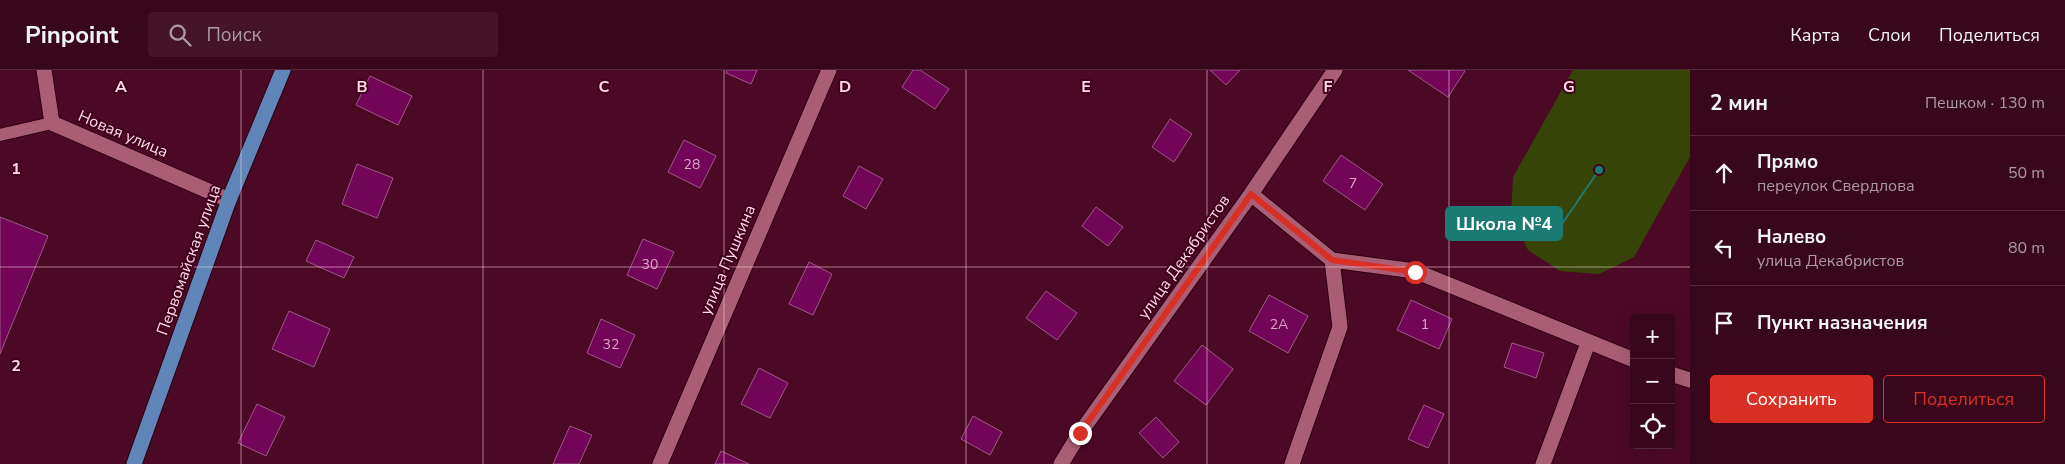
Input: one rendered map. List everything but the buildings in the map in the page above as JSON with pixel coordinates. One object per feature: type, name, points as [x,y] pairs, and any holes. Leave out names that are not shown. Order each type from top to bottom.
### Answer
[{"type":"main road","name":"Первомайская улица","points":[[134,464],[229,200],[283,70]]},
{"type":"street","name":"Новая улица","points":[[44,70],[52,123],[229,200]]},
{"type":"street","name":"улица Пушкина","points":[[660,464],[829,70]]},
{"type":"street","name":"улица Декабристов","points":[[1061,464],[1080,433],[1251,194],[1335,70]]},
{"type":"street","points":[[1251,194],[1332,260],[1415,272],[1631,359]]},
{"type":"street","points":[[1292,464],[1340,327],[1332,260]]},
{"type":"street","points":[[1543,464],[1588,343]]},
{"type":"street","points":[[1675,375],[1690,380]]},
{"type":"lane","points":[[0,135],[52,123]]},
{"type":"green space","points":[[1573,70],[1690,70],[1690,157],[1634,257],[1599,274],[1560,271],[1528,250],[1511,215],[1513,177]]},
{"type":"place","name":"Школа №4","points":[[1599,170]]},
{"type":"route","points":[[1080,433],[1251,194],[1332,260],[1415,272]]}]
